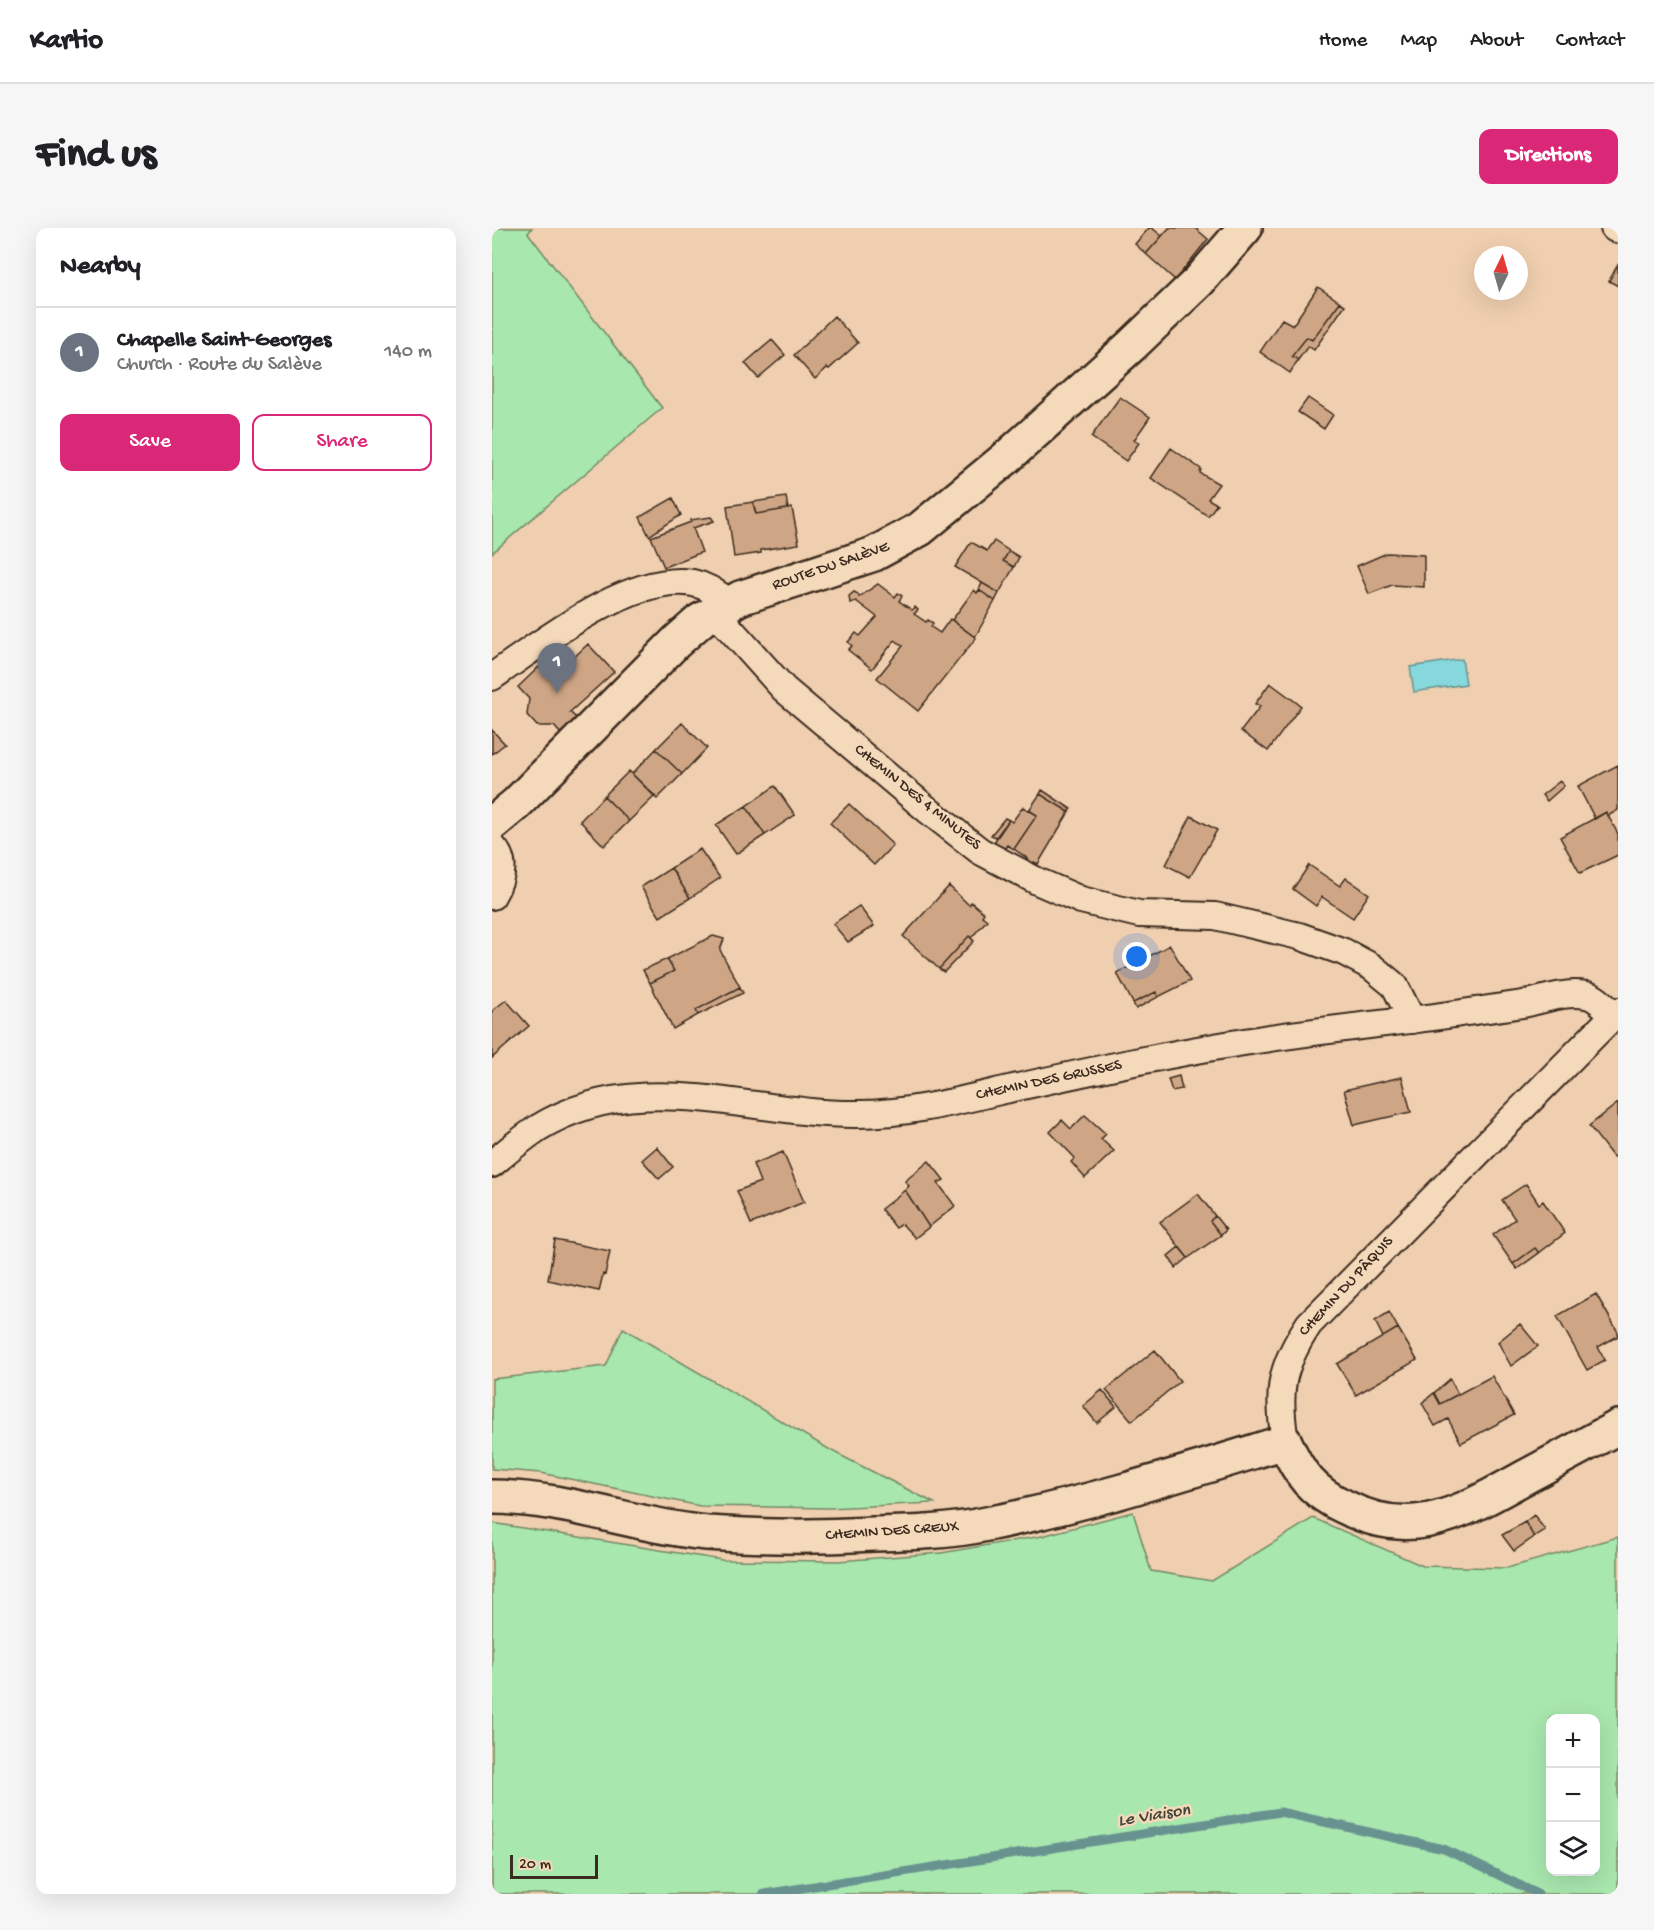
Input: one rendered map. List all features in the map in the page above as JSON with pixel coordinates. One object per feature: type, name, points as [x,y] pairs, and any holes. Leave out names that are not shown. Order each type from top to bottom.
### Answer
[{"type":"street","name":"ROUTE DU SALÈVE","points":[[492,824],[516,804],[676,642],[722,607],[771,587],[874,554],[920,529],[1005,459],[1132,345],[1199,281],[1245,228]]},
{"type":"street","name":"CHEMIN DES 4 MINUTES","points":[[492,677],[567,626],[614,599],[669,582],[694,583],[707,587],[784,688],[929,811],[980,850],[1037,881],[1081,900],[1139,914],[1215,916],[1246,922],[1299,936],[1344,952],[1372,967],[1395,986],[1412,1020]]},
{"type":"street","points":[[492,846],[501,858],[502,866],[499,882],[492,896]]},
{"type":"street","name":"CHEMIN DES GRUSSES","points":[[492,1164],[538,1129],[564,1115],[595,1104],[623,1099],[656,1095],[700,1098],[809,1112],[856,1114],[896,1111],[950,1103],[1165,1055],[1261,1039],[1520,1004],[1573,994],[1590,995],[1616,1013]]},
{"type":"street","name":"CHEMIN DU PÂQUIS","points":[[1616,1013],[1309,1324],[1295,1345],[1286,1365],[1281,1383],[1280,1410],[1285,1442],[1294,1464],[1307,1483],[1332,1501],[1358,1514],[1416,1522],[1472,1506],[1618,1427]]},
{"type":"street","name":"CHEMIN DES CREUX","points":[[492,1497],[561,1504],[640,1522],[706,1533],[819,1537],[928,1532],[986,1525],[1057,1508],[1285,1442]]},
{"type":"green space","points":[[492,228],[532,228],[528,233],[662,408],[492,553]]},
{"type":"green space","points":[[623,1328],[832,1451],[934,1503],[829,1508],[700,1506],[541,1473],[492,1469],[492,1379],[606,1366]]},
{"type":"green space","points":[[1133,1512],[1151,1571],[1212,1581],[1313,1518],[1423,1566],[1507,1568],[1618,1537],[1618,1894],[492,1894],[492,1523],[722,1560],[838,1561],[941,1553],[1042,1536]]},
{"type":"water","points":[[1462,659],[1466,684],[1414,692],[1410,667]]},
{"type":"building","points":[[1149,228],[1162,236],[1146,254],[1135,244]]},
{"type":"building","points":[[1169,228],[1195,228],[1208,239],[1175,280],[1146,254]]},
{"type":"building","points":[[1618,264],[1618,286],[1609,281]]},
{"type":"building","points":[[1318,287],[1340,302],[1312,340],[1307,337],[1292,356],[1298,360],[1290,373],[1260,352],[1282,319],[1293,325]]},
{"type":"building","points":[[1340,302],[1345,305],[1314,350],[1308,346],[1298,360],[1292,356],[1307,337],[1312,340]]},
{"type":"building","points":[[834,316],[858,343],[815,379],[794,355]]},
{"type":"building","points":[[772,340],[785,355],[758,378],[745,363]]},
{"type":"building","points":[[1120,397],[1150,417],[1134,440],[1139,443],[1126,461],[1091,437]]},
{"type":"building","points":[[1308,398],[1333,415],[1324,429],[1298,412]]},
{"type":"building","points":[[1171,448],[1201,469],[1200,473],[1219,484],[1208,499],[1217,504],[1208,516],[1151,478]]},
{"type":"building","points":[[786,497],[788,509],[756,514],[753,502]]},
{"type":"building","points":[[673,498],[681,515],[649,536],[640,517]]},
{"type":"building","points":[[753,502],[756,514],[792,508],[799,544],[734,557],[727,506]]},
{"type":"building","points":[[711,517],[714,521],[693,528],[702,552],[664,567],[651,537],[691,522],[690,520]]},
{"type":"building","points":[[994,541],[1009,551],[1003,561],[1014,567],[999,593],[955,567],[971,542],[987,551]]},
{"type":"building","points":[[1009,551],[1019,557],[1014,567],[1003,561]]},
{"type":"building","points":[[1387,553],[1424,555],[1424,587],[1392,585],[1369,594],[1357,566]]},
{"type":"building","points":[[982,583],[999,593],[995,601],[979,590]]},
{"type":"building","points":[[878,584],[895,597],[898,593],[902,596],[899,601],[912,610],[915,607],[918,610],[914,614],[926,622],[928,620],[933,623],[931,627],[940,633],[950,619],[976,638],[918,711],[877,678],[903,646],[895,640],[872,669],[848,650],[852,646],[848,642],[856,633],[860,636],[877,617],[856,601],[850,603],[849,596],[854,592],[859,597]]},
{"type":"building","points":[[974,590],[977,593],[979,590],[995,601],[975,637],[952,620]]},
{"type":"building","points":[[588,644],[614,672],[570,712],[577,719],[560,733],[554,726],[537,726],[527,715],[529,699],[518,687],[540,666],[552,678]]},
{"type":"building","points":[[1270,683],[1301,706],[1268,751],[1241,731],[1259,708],[1260,706],[1255,704]]},
{"type":"building","points":[[682,723],[707,748],[682,774],[656,749]]},
{"type":"building","points":[[492,730],[505,744],[492,754]]},
{"type":"building","points":[[656,749],[682,774],[657,799],[632,774]]},
{"type":"building","points":[[1618,765],[1618,810],[1608,816],[1606,812],[1595,819],[1578,786]]},
{"type":"building","points":[[629,771],[655,796],[629,821],[604,796]]},
{"type":"building","points":[[1560,781],[1564,786],[1547,801],[1542,795]]},
{"type":"building","points":[[775,786],[795,815],[765,835],[746,806]]},
{"type":"building","points":[[1042,790],[1071,809],[1069,812],[1040,794]]},
{"type":"building","points":[[1040,794],[1069,812],[1038,864],[1034,862],[1032,865],[1026,861],[1027,858],[1014,849],[1037,815],[1029,810]]},
{"type":"building","points":[[604,796],[629,821],[604,846],[580,821]]},
{"type":"building","points":[[849,804],[893,845],[874,865],[830,823]]},
{"type":"building","points":[[746,806],[765,835],[736,854],[716,825]]},
{"type":"building","points":[[1023,807],[1037,815],[1014,849],[1007,845],[1003,851],[992,845],[1009,820],[1012,822]]},
{"type":"building","points":[[1606,812],[1618,834],[1618,855],[1580,873],[1560,837]]},
{"type":"building","points":[[1191,816],[1217,830],[1190,877],[1166,865]]},
{"type":"building","points":[[1005,818],[1009,820],[996,837],[991,835]]},
{"type":"building","points":[[700,849],[720,878],[690,898],[671,868]]},
{"type":"building","points":[[1309,865],[1340,886],[1346,878],[1369,894],[1353,918],[1322,897],[1316,906],[1293,889]]},
{"type":"building","points":[[671,868],[690,898],[660,917],[641,887]]},
{"type":"building","points":[[949,886],[969,905],[971,902],[984,913],[982,916],[987,920],[939,969],[903,936]]},
{"type":"building","points":[[859,906],[874,926],[848,942],[833,924]]},
{"type":"building","points":[[713,936],[724,939],[720,950],[740,987],[696,1010],[698,1015],[673,1029],[650,983],[674,971],[667,959]]},
{"type":"building","points":[[969,936],[974,941],[944,972],[939,969]]},
{"type":"building","points":[[1170,945],[1190,981],[1158,997],[1156,992],[1133,1003],[1117,973]]},
{"type":"building","points":[[667,959],[674,971],[650,983],[643,970]]},
{"type":"building","points":[[740,987],[743,993],[698,1015],[696,1010]]},
{"type":"building","points":[[1156,992],[1158,997],[1136,1009],[1133,1003]]},
{"type":"building","points":[[506,1000],[529,1026],[492,1058],[492,1011]]},
{"type":"building","points":[[1179,1076],[1182,1089],[1172,1091],[1168,1079]]},
{"type":"building","points":[[1402,1077],[1411,1112],[1354,1125],[1344,1090]]},
{"type":"building","points":[[1618,1103],[1618,1153],[1613,1157],[1589,1126]]},
{"type":"building","points":[[1085,1115],[1106,1134],[1101,1139],[1114,1151],[1085,1178],[1071,1162],[1075,1158],[1050,1132],[1062,1120],[1071,1129]]},
{"type":"building","points":[[657,1147],[673,1167],[659,1179],[642,1160]]},
{"type":"building","points":[[783,1152],[804,1202],[751,1224],[737,1191],[760,1182],[753,1164]]},
{"type":"building","points":[[929,1161],[944,1180],[938,1183],[955,1206],[929,1227],[905,1190],[909,1186],[905,1181]]},
{"type":"building","points":[[1526,1184],[1539,1204],[1543,1201],[1565,1233],[1539,1253],[1535,1248],[1513,1264],[1493,1235],[1515,1219],[1502,1200]]},
{"type":"building","points":[[905,1190],[929,1227],[915,1238],[902,1224],[896,1228],[881,1209]]},
{"type":"building","points":[[1198,1194],[1215,1216],[1210,1221],[1221,1235],[1188,1258],[1160,1222]]},
{"type":"building","points":[[1215,1216],[1226,1230],[1221,1235],[1210,1221]]},
{"type":"building","points":[[555,1240],[610,1251],[599,1291],[548,1280]]},
{"type":"building","points":[[1179,1247],[1188,1258],[1176,1268],[1168,1256]]},
{"type":"building","points":[[1535,1248],[1539,1253],[1517,1269],[1513,1264]]},
{"type":"building","points":[[1596,1294],[1618,1332],[1618,1336],[1598,1347],[1605,1360],[1587,1370],[1557,1316]]},
{"type":"building","points":[[1389,1312],[1398,1328],[1383,1337],[1375,1321]]},
{"type":"building","points":[[1520,1324],[1538,1346],[1511,1366],[1498,1342]]},
{"type":"building","points":[[1398,1328],[1417,1360],[1356,1395],[1337,1364]]},
{"type":"building","points":[[1155,1350],[1180,1381],[1132,1421],[1106,1390]]},
{"type":"building","points":[[1492,1376],[1514,1415],[1461,1443],[1448,1419],[1435,1426],[1422,1403],[1434,1393],[1440,1404]]},
{"type":"building","points":[[1450,1379],[1458,1394],[1440,1404],[1434,1393]]},
{"type":"building","points":[[1102,1390],[1116,1407],[1097,1423],[1083,1406]]},
{"type":"building","points":[[1534,1515],[1545,1530],[1534,1537],[1525,1522]]},
{"type":"building","points":[[1525,1522],[1534,1537],[1514,1551],[1502,1535]]},
{"type":"waterway","name":"Le Viaison","points":[[764,1894],[1280,1812],[1444,1849],[1538,1894]]},
{"type":"place","name":"Chapelle Saint-Georges","points":[[557,693]]}]
